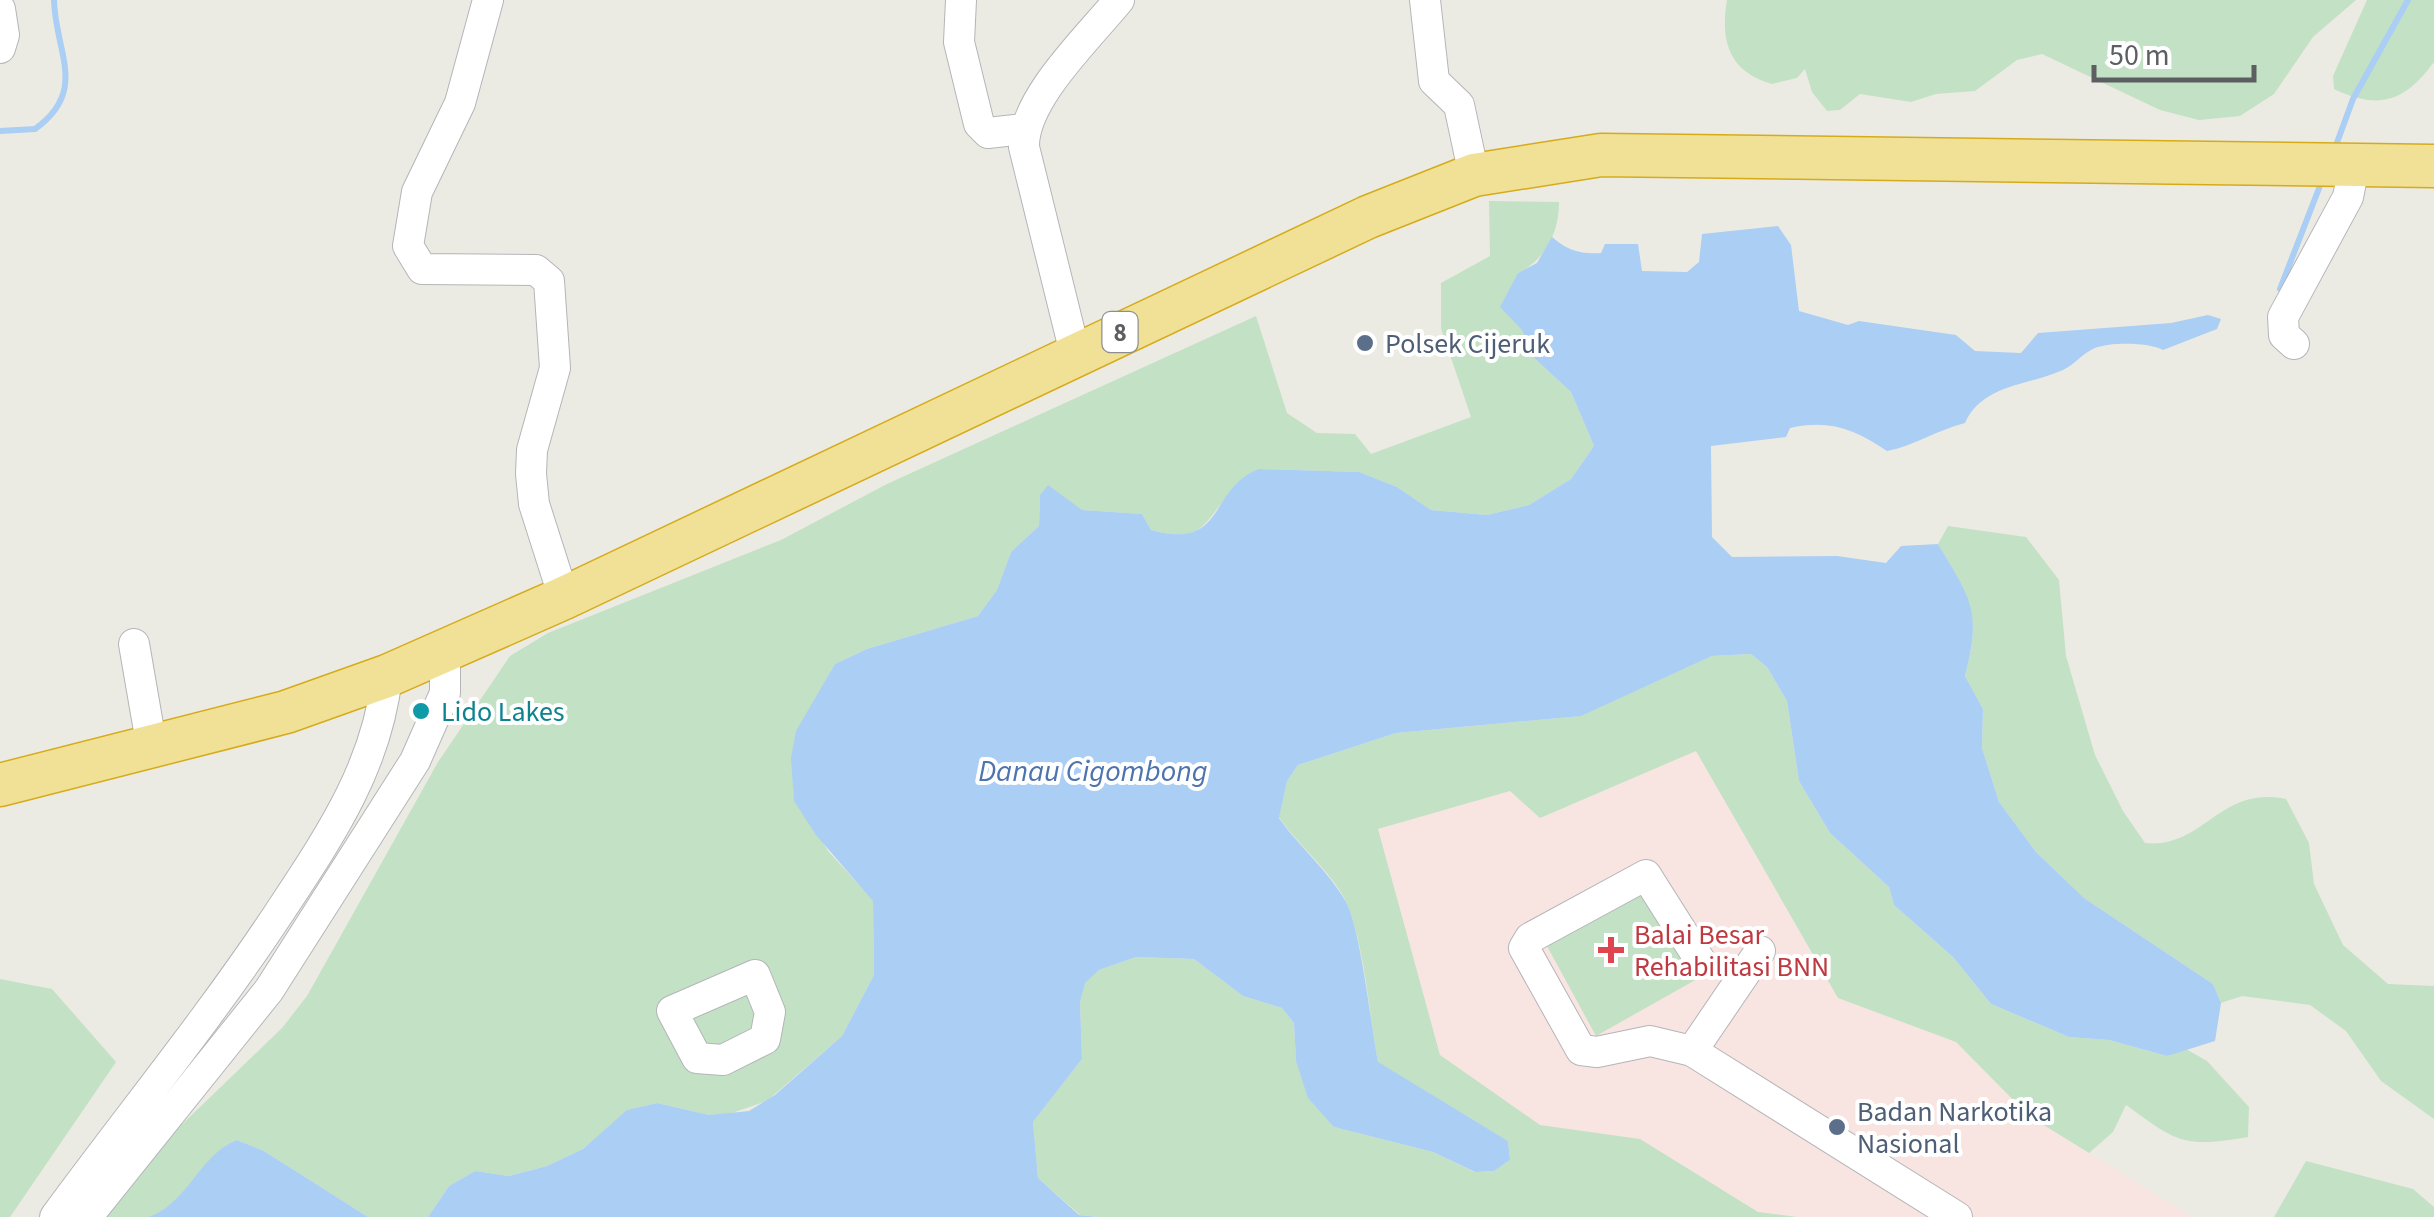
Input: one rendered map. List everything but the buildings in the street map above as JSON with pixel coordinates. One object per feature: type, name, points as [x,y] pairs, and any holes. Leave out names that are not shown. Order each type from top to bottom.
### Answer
[{"type":"highway","name":"8","points":[[0,785],[286,712],[387,676],[564,598],[1368,217],[1474,175],[1601,155],[2296,168],[2434,166]]},
{"type":"street","points":[[488,0],[460,102],[417,192],[408,246],[422,269],[536,270],[549,281],[555,368],[532,450],[531,474],[534,504],[564,598]]},
{"type":"street","points":[[961,0],[959,42],[979,124],[988,133],[1024,129]]},
{"type":"street","points":[[1075,353],[1024,147],[1024,129],[1036,103],[1119,0]]},
{"type":"street","points":[[1425,0],[1434,80],[1459,105],[1474,175]]},
{"type":"street","points":[[0,9],[4,35],[0,48]]},
{"type":"street","points":[[2294,344],[2284,336],[2283,317],[2348,196],[2349,167]]},
{"type":"street","points":[[134,644],[152,748]]},
{"type":"street","points":[[87,1217],[270,990],[385,808],[428,737],[445,693],[445,650]]},
{"type":"street","points":[[55,1217],[224,996],[355,790],[382,719],[387,676]]},
{"type":"street","points":[[382,719],[428,737]]},
{"type":"street","points":[[355,790],[385,808]]},
{"type":"street","points":[[1701,962],[1646,875],[1530,938],[1524,948],[1580,1050],[1597,1052],[1650,1041],[1692,1051],[1957,1217]]},
{"type":"street","points":[[1692,1051],[1760,951]]},
{"type":"shaded area","name":"Balai Besar Rehabilitasi BNN","points":[[1696,751],[1838,998],[1956,1042],[2029,1116],[2192,1217],[1797,1217],[1758,1212],[1640,1139],[1540,1126],[1440,1055],[1378,828],[1511,791],[1540,818]]},
{"type":"green space","points":[[1727,0],[2356,0],[2313,37],[2274,94],[2240,116],[2199,120],[2160,110],[2042,54],[2017,60],[1975,91],[1936,94],[1911,102],[1860,94],[1840,110],[1827,111],[1812,92],[1805,69],[1797,78],[1772,84],[1757,79],[1737,63],[1725,29]]},
{"type":"green space","points":[[2367,0],[2434,0],[2434,62],[2413,86],[2390,98],[2365,100],[2334,89],[2333,76]]},
{"type":"green space","points":[[1489,201],[1559,202],[1557,224],[1549,244],[1518,273],[1522,330],[1533,357],[1571,392],[1594,446],[1571,479],[1529,505],[1487,515],[1431,510],[1397,487],[1359,472],[1259,469],[1231,491],[1197,530],[1180,535],[1151,530],[1142,514],[1082,510],[1040,496],[1039,526],[1011,552],[997,590],[978,616],[867,649],[835,664],[824,684],[793,792],[828,851],[873,900],[874,975],[842,1036],[767,1101],[729,1114],[709,1115],[657,1103],[628,1110],[583,1149],[547,1166],[509,1176],[475,1171],[449,1186],[428,1217],[368,1217],[264,1151],[237,1140],[214,1157],[162,1212],[150,1217],[103,1217],[172,1134],[282,1028],[307,996],[438,762],[510,656],[548,633],[781,540],[887,484],[1256,316],[1287,413],[1317,433],[1355,434],[1371,454],[1471,417],[1441,328],[1441,283],[1490,256]]},
{"type":"green space","points":[[1948,526],[2026,537],[2059,580],[2066,656],[2095,755],[2123,811],[2145,843],[2182,837],[2244,801],[2263,797],[2286,799],[2309,843],[2314,884],[2343,945],[2388,984],[2434,986],[2434,1119],[2381,1081],[2346,1031],[2310,1005],[2242,996],[2221,1003],[2213,984],[2084,898],[2036,852],[1999,802],[1982,748],[1983,709],[1965,676],[1972,637],[1970,607],[1938,544]]},
{"type":"green space","points":[[1751,654],[1767,667],[1787,701],[1799,781],[1830,833],[1889,887],[1894,905],[1953,957],[1991,1004],[2069,1037],[2109,1040],[2167,1056],[2186,1049],[2207,1061],[2249,1107],[2248,1137],[2209,1142],[2182,1139],[2158,1128],[2126,1105],[2113,1132],[2089,1153],[2029,1116],[1956,1042],[1838,998],[1696,751],[1540,818],[1510,791],[1378,829],[1440,1055],[1540,1125],[1640,1139],[1758,1212],[1797,1217],[1099,1217],[1080,1215],[1038,1178],[1033,1122],[1082,1059],[1080,1002],[1084,983],[1099,970],[1136,957],[1194,959],[1243,996],[1282,1008],[1294,1023],[1296,1061],[1334,1127],[1433,1152],[1474,1172],[1494,1171],[1510,1160],[1508,1141],[1378,1063],[1355,927],[1336,885],[1279,817],[1287,781],[1298,765],[1396,733],[1580,716],[1712,656]]},
{"type":"green space","points":[[1656,887],[1706,974],[1596,1036],[1547,946]]},
{"type":"green space","points":[[0,979],[52,989],[116,1062],[10,1217],[0,1217]]},
{"type":"green space","points":[[2306,1161],[2413,1189],[2434,1207],[2434,1217],[2274,1217]]},
{"type":"water","name":"Danau Cigombong","points":[[1778,226],[1791,245],[1799,311],[1848,325],[1859,321],[1956,335],[1975,351],[2021,353],[2038,333],[2171,323],[2208,315],[2221,319],[2217,329],[2163,350],[2129,344],[2095,348],[2063,370],[1994,393],[1973,410],[1965,423],[1897,449],[1887,451],[1853,432],[1817,425],[1790,428],[1786,437],[1711,446],[1712,537],[1732,557],[1837,556],[1886,563],[1901,546],[1938,544],[1970,606],[1973,636],[1965,676],[1983,709],[1982,748],[1999,802],[2036,852],[2084,898],[2213,984],[2221,1003],[2215,1041],[2167,1056],[2109,1040],[2069,1037],[1991,1004],[1953,957],[1894,905],[1889,887],[1830,833],[1799,781],[1787,701],[1767,667],[1751,654],[1712,656],[1581,716],[1396,733],[1298,765],[1287,781],[1279,818],[1331,880],[1351,916],[1378,1062],[1508,1141],[1510,1160],[1494,1171],[1475,1172],[1433,1152],[1334,1127],[1308,1098],[1296,1061],[1294,1023],[1282,1008],[1243,996],[1194,959],[1136,957],[1099,970],[1085,983],[1080,1002],[1082,1059],[1033,1122],[1038,1178],[1079,1215],[1099,1217],[428,1217],[449,1186],[475,1171],[509,1176],[547,1166],[583,1149],[627,1110],[657,1103],[709,1115],[749,1111],[775,1095],[842,1036],[874,975],[873,901],[816,835],[794,801],[791,758],[796,731],[835,664],[867,649],[978,616],[997,590],[1011,552],[1039,526],[1040,495],[1048,485],[1082,510],[1142,514],[1151,530],[1175,534],[1193,532],[1205,525],[1231,490],[1259,469],[1359,472],[1397,487],[1431,510],[1487,515],[1529,505],[1571,479],[1594,446],[1571,392],[1533,357],[1522,330],[1500,307],[1518,273],[1537,263],[1552,237],[1587,253],[1601,253],[1605,244],[1638,244],[1642,271],[1687,272],[1699,262],[1702,234]]},
{"type":"water","points":[[237,1140],[264,1151],[368,1217],[149,1217],[174,1201],[213,1156]]},
{"type":"waterway","points":[[0,131],[35,129],[61,100],[65,69],[54,0]]},
{"type":"waterway","points":[[2335,148],[2353,99],[2408,0]]},
{"type":"waterway","points":[[2280,289],[2323,178]]},
{"type":"place","name":"Polsek Cijeruk","points":[[1365,343]]},
{"type":"place","name":"Lido Lakes","points":[[421,711]]},
{"type":"place","name":"Balai Besar Rehabilitasi BNN","points":[[1611,950]]},
{"type":"place","name":"Badan Narkotika Nasional","points":[[1837,1127]]}]
